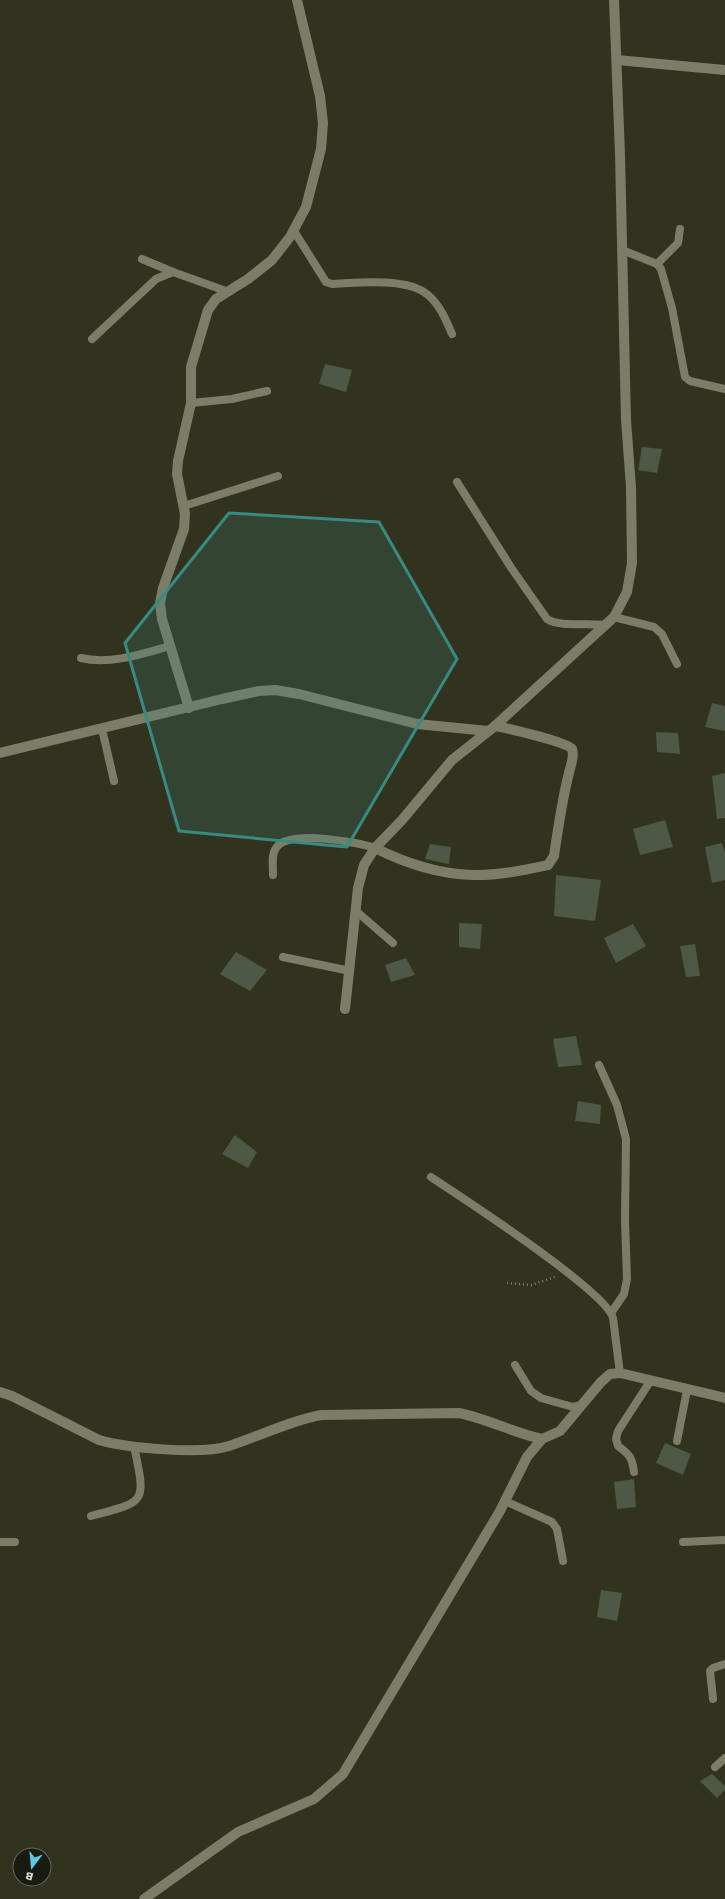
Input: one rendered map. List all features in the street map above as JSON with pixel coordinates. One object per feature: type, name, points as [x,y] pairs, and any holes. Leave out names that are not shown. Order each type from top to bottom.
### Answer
[{"type":"street","points":[[189,708],[162,619],[160,603],[163,588],[184,529],[185,514],[178,474],[178,461],[191,403],[191,367],[194,352],[208,310],[216,299],[226,291],[248,280],[272,260],[294,231],[306,207],[321,149],[323,124],[320,96],[298,0]]},
{"type":"street","points":[[345,1009],[358,888],[364,865],[375,848],[402,820],[452,760],[492,728],[614,617],[627,592],[632,563],[631,487],[626,420],[614,0]]},
{"type":"street","points":[[616,60],[725,70]]},
{"type":"street","points":[[0,753],[260,692],[284,691],[417,724],[492,728],[550,740],[569,747],[572,750],[573,756],[565,786],[554,856],[548,865],[522,871],[472,875],[435,870],[393,857],[375,848]]},
{"type":"street","points":[[144,1899],[238,1832],[314,1799],[343,1774],[505,1502],[528,1457],[542,1439],[560,1431],[601,1382],[610,1374],[620,1373],[725,1398]]},
{"type":"street","points":[[0,1392],[12,1396],[98,1440],[112,1444],[134,1446],[201,1451],[227,1447],[302,1419],[321,1415],[459,1413],[476,1417],[532,1437],[542,1439]]},
{"type":"lane","points":[[657,264],[678,244],[680,229]]},
{"type":"lane","points":[[294,231],[326,282],[332,284],[383,282],[410,286],[427,294],[439,307],[452,334]]},
{"type":"lane","points":[[622,250],[657,264],[661,269],[672,308],[685,377],[690,381],[725,389]]},
{"type":"lane","points":[[142,259],[226,291]]},
{"type":"lane","points":[[92,339],[156,279],[173,272]]},
{"type":"lane","points":[[191,403],[232,399],[268,391]]},
{"type":"lane","points":[[184,506],[278,476]]},
{"type":"lane","points":[[457,482],[508,563],[547,620],[552,623],[560,624],[590,623],[605,625]]},
{"type":"lane","points":[[614,617],[654,627],[662,634],[677,664]]},
{"type":"lane","points":[[81,658],[101,661],[137,655],[170,646]]},
{"type":"lane","points":[[102,729],[114,781]]},
{"type":"lane","points":[[272,875],[273,859],[276,847],[285,840],[295,838],[348,841],[361,843],[375,848]]},
{"type":"lane","points":[[356,911],[393,943]]},
{"type":"lane","points":[[284,957],[350,971]]},
{"type":"lane","points":[[599,1065],[616,1105],[626,1139],[625,1220],[627,1278],[624,1294],[612,1313],[620,1373]]},
{"type":"lane","points":[[431,1177],[569,1274],[612,1313]]},
{"type":"lane","points":[[515,1365],[531,1391],[541,1398],[573,1407],[582,1405]]},
{"type":"lane","points":[[634,1472],[633,1460],[618,1446],[617,1435],[618,1431],[651,1380]]},
{"type":"lane","points":[[676,1441],[687,1390]]},
{"type":"lane","points":[[91,1516],[135,1503],[140,1492],[141,1481],[134,1446]]},
{"type":"lane","points":[[505,1502],[552,1522],[557,1529],[563,1561]]},
{"type":"lane","points":[[683,1542],[725,1540]]},
{"type":"lane","points":[[0,1542],[15,1542]]},
{"type":"lane","points":[[713,1700],[710,1671],[713,1668],[725,1664]]},
{"type":"lane","points":[[715,1767],[725,1758]]},
{"type":"path","points":[[507,1283],[531,1285],[569,1274]]},
{"type":"highlighted area","points":[[229,513],[379,522],[457,659],[347,847],[179,831],[125,643]]},
{"type":"building","points":[[325,364],[352,370],[346,392],[319,384]]},
{"type":"building","points":[[642,447],[662,449],[657,473],[638,470]]},
{"type":"building","points":[[712,703],[725,706],[725,731],[705,727]]},
{"type":"building","points":[[656,732],[678,733],[680,754],[657,752]]},
{"type":"building","points":[[725,773],[725,818],[717,819],[712,776]]},
{"type":"building","points":[[665,820],[673,847],[640,855],[633,829]]},
{"type":"building","points":[[722,843],[725,853],[725,880],[712,883],[705,847]]},
{"type":"building","points":[[430,844],[451,847],[449,864],[425,859]]},
{"type":"building","points":[[556,875],[601,880],[595,921],[554,916]]},
{"type":"building","points":[[459,923],[482,924],[480,949],[459,947]]},
{"type":"building","points":[[633,924],[646,946],[616,963],[604,938]]},
{"type":"building","points":[[695,944],[700,976],[686,977],[680,946]]},
{"type":"building","points":[[236,952],[267,970],[250,991],[220,974]]},
{"type":"building","points":[[406,958],[415,975],[391,982],[385,965]]},
{"type":"building","points":[[576,1036],[582,1065],[558,1067],[553,1039]]},
{"type":"building","points":[[578,1101],[601,1105],[600,1124],[575,1121]]},
{"type":"building","points":[[235,1135],[257,1152],[248,1168],[222,1154]]},
{"type":"building","points":[[665,1443],[691,1454],[683,1475],[656,1463]]},
{"type":"building","points":[[634,1479],[636,1507],[617,1509],[614,1482]]},
{"type":"building","points":[[601,1590],[622,1593],[617,1621],[597,1617]]},
{"type":"building","points":[[712,1774],[725,1786],[725,1790],[717,1798],[700,1781]]}]
